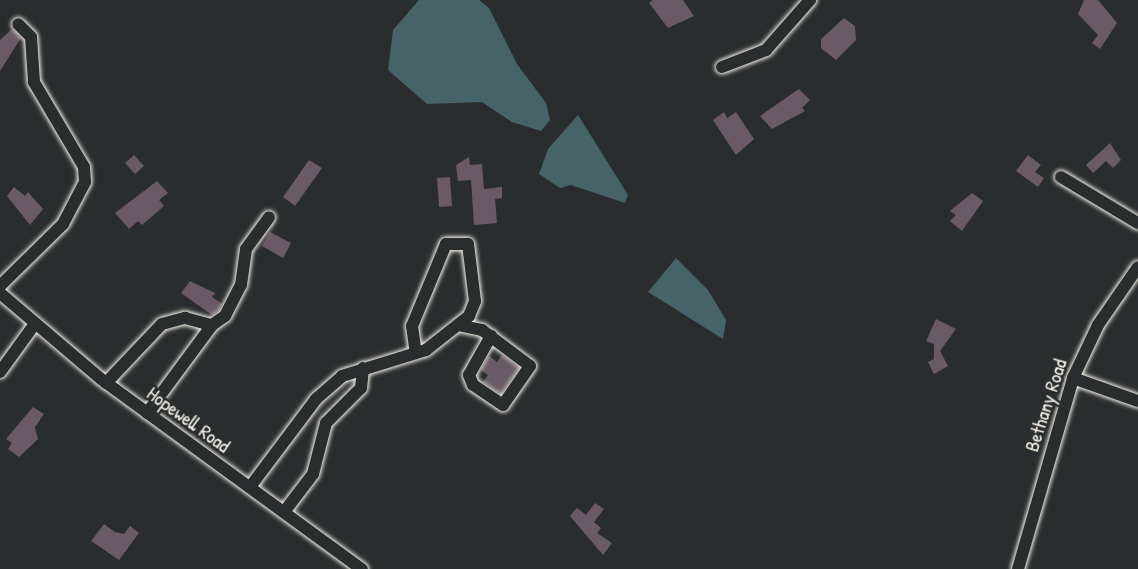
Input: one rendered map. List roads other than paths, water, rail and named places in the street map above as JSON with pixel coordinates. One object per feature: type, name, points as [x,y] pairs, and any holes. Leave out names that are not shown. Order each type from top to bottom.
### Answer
[{"type":"street","points":[[722,67],[766,50],[810,0]]},
{"type":"street","points":[[0,286],[63,224],[85,183],[84,167],[34,82],[31,37],[18,24]]},
{"type":"street","points":[[1061,177],[1138,223]]},
{"type":"street","points":[[147,413],[212,325],[225,316],[241,285],[246,249],[269,217]]},
{"type":"street","points":[[416,353],[412,326],[449,241],[471,246],[475,301],[487,333],[469,375],[473,385],[503,405],[530,366],[487,333],[458,325]]},
{"type":"street","name":"Bethany Road","points":[[1018,569],[1072,378],[1098,325],[1138,267]]},
{"type":"street","name":"Hopewell Road","points":[[0,293],[34,325],[106,383],[362,569]]},
{"type":"street","points":[[250,487],[316,399],[342,376],[416,353],[458,325],[475,301]]},
{"type":"street","points":[[106,383],[162,324],[185,318],[212,325]]},
{"type":"street","points":[[0,372],[34,325]]},
{"type":"street","points":[[284,512],[314,474],[326,423],[361,388],[363,368]]},
{"type":"street","points":[[1072,378],[1138,401]]},
{"type":"water","points":[[419,0],[479,0],[489,8],[517,64],[546,103],[550,120],[541,131],[512,122],[482,102],[427,104],[388,70],[393,30]]},
{"type":"water","points":[[578,115],[628,195],[625,203],[571,185],[560,188],[539,174],[548,149]]},
{"type":"water","points":[[676,258],[708,290],[726,320],[723,339],[648,292]]}]
